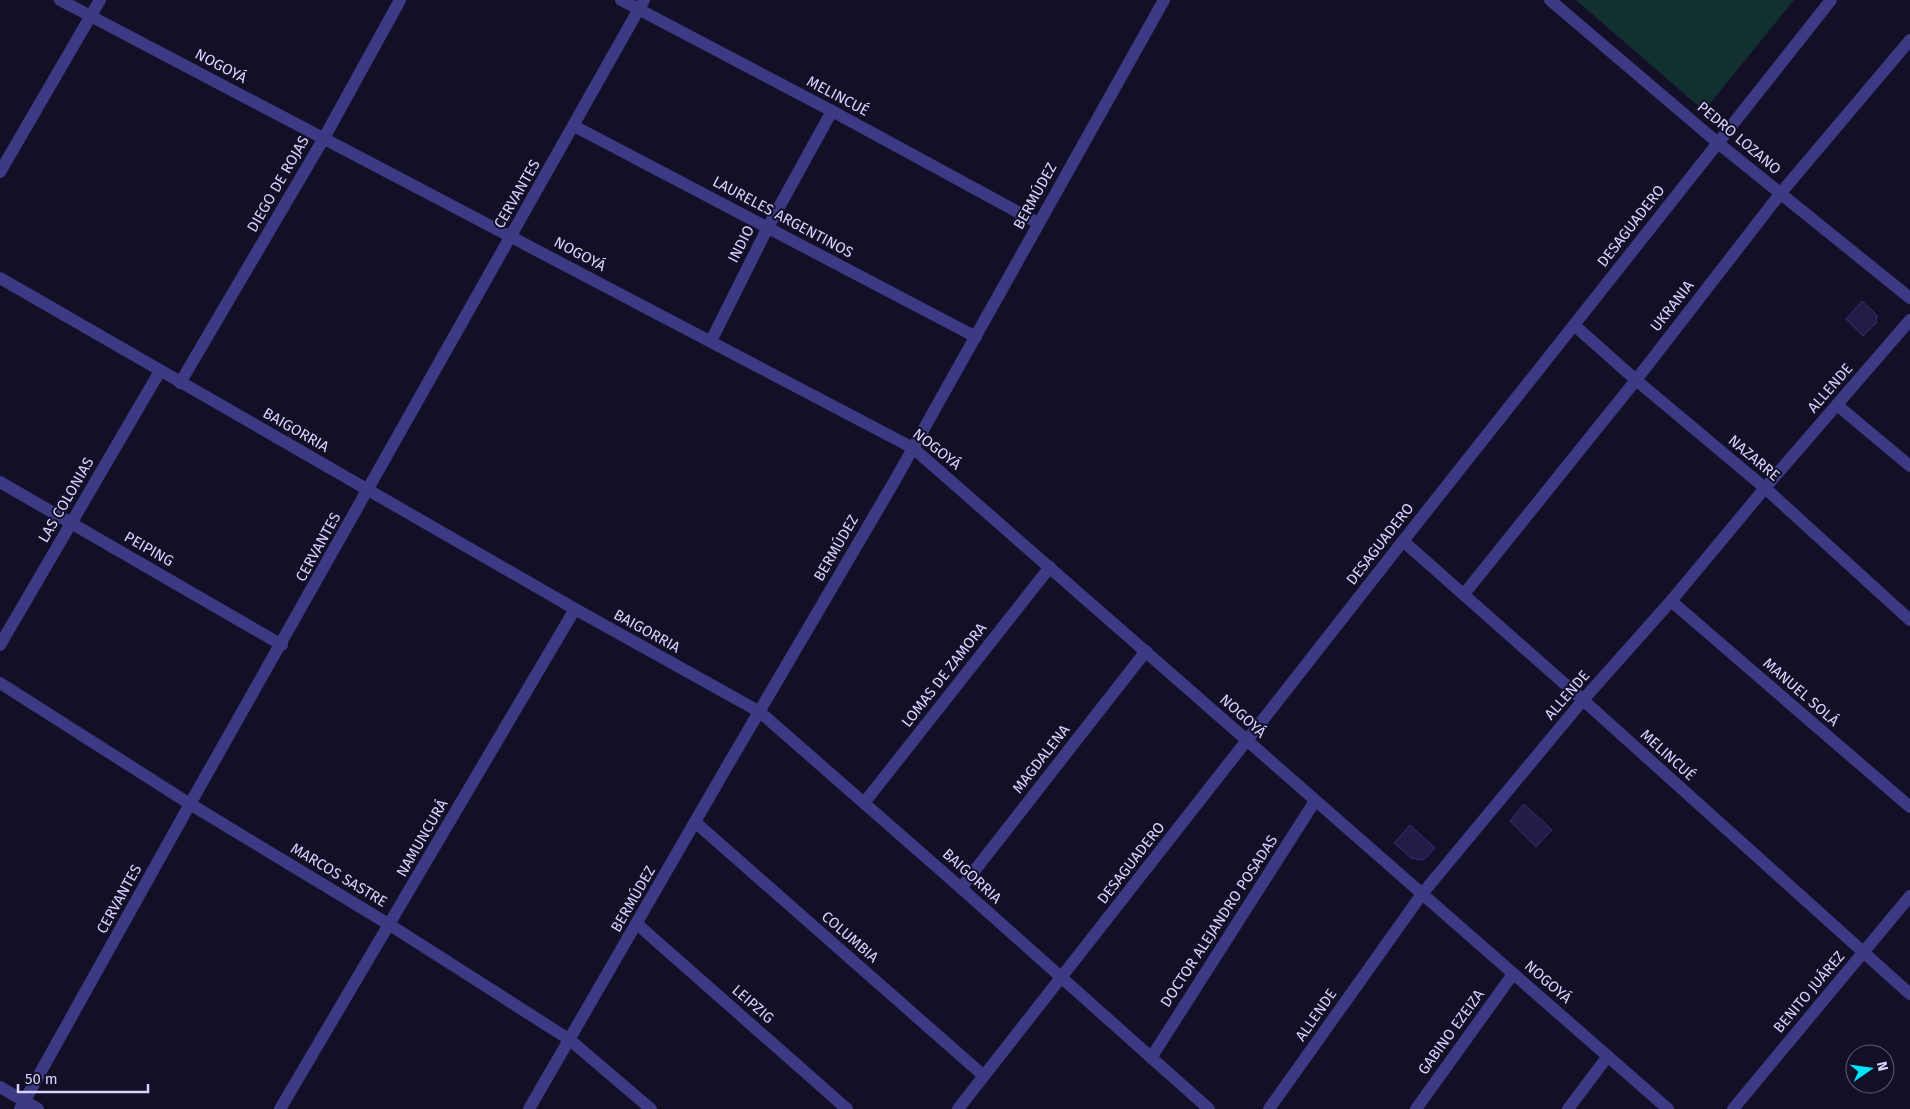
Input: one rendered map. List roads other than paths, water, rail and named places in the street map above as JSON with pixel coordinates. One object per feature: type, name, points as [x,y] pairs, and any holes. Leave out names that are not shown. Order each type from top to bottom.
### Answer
[{"type":"street","name":"NOGOYÁ","points":[[60,0],[913,448],[1668,1109]]},
{"type":"street","points":[[0,172],[100,0]]},
{"type":"street","name":"DIEGO DE ROJAS","points":[[180,382],[324,138],[400,0]]},
{"type":"street","name":"MELINCUÉ","points":[[621,0],[642,5],[1038,223]]},
{"type":"street","name":"BERMÚDEZ","points":[[529,1109],[913,448],[1163,0]]},
{"type":"street","name":"PEDRO LOZANO","points":[[1550,0],[1718,143],[1910,298]]},
{"type":"street","name":"DESAGUADERO","points":[[958,1109],[1403,541],[1831,0]]},
{"type":"street","name":"CERVANTES","points":[[23,1105],[190,804],[282,645],[642,5]]},
{"type":"street","name":"UKRANIA","points":[[1464,594],[1636,380],[1780,194],[1910,40]]},
{"type":"street","name":"INDIO","points":[[711,341],[768,227],[832,111]]},
{"type":"street","name":"LAURELES ARGENTINOS","points":[[574,126],[976,337]]},
{"type":"street","name":"BAIGORRIA","points":[[0,278],[575,609],[760,712],[1209,1109]]},
{"type":"street","name":"ALLENDE","points":[[1269,1109],[1422,894],[1583,700],[1671,602],[1765,488],[1910,320]]},
{"type":"street","name":"NAZARRE","points":[[1574,325],[1636,380],[1765,488],[1910,620]]},
{"type":"street","name":"LAS COLONIAS","points":[[0,645],[160,371]]},
{"type":"street","points":[[1837,405],[1910,466]]},
{"type":"street","name":"PEIPING","points":[[0,482],[282,645]]},
{"type":"street","name":"MELINCUÉ","points":[[1403,541],[1910,994]]},
{"type":"street","name":"LOMAS DE ZAMORA","points":[[864,803],[1050,566]]},
{"type":"street","name":"MANUEL SOLÁ","points":[[1671,602],[1910,807]]},
{"type":"street","name":"NAMUNCURÁ","points":[[280,1109],[575,609]]},
{"type":"street","name":"MAGDALENA","points":[[961,888],[1146,651]]},
{"type":"street","name":"MARCOS SASTRE","points":[[0,683],[190,804],[390,925],[570,1040],[652,1109]]},
{"type":"street","name":"DOCTOR ALEJANDRO POSADAS","points":[[1151,1058],[1316,801]]},
{"type":"street","name":"COLUMBIA","points":[[695,822],[984,1076]]},
{"type":"street","name":"BENITO JUÁREZ","points":[[1733,1109],[1910,896]]},
{"type":"street","name":"LEIPZIG","points":[[637,924],[847,1109]]},
{"type":"street","name":"GABINO EZEIZA","points":[[1416,1109],[1513,974]]},
{"type":"street","points":[[1568,1109],[1608,1056]]},
{"type":"street","points":[[0,1086],[23,1105],[38,1109]]}]
